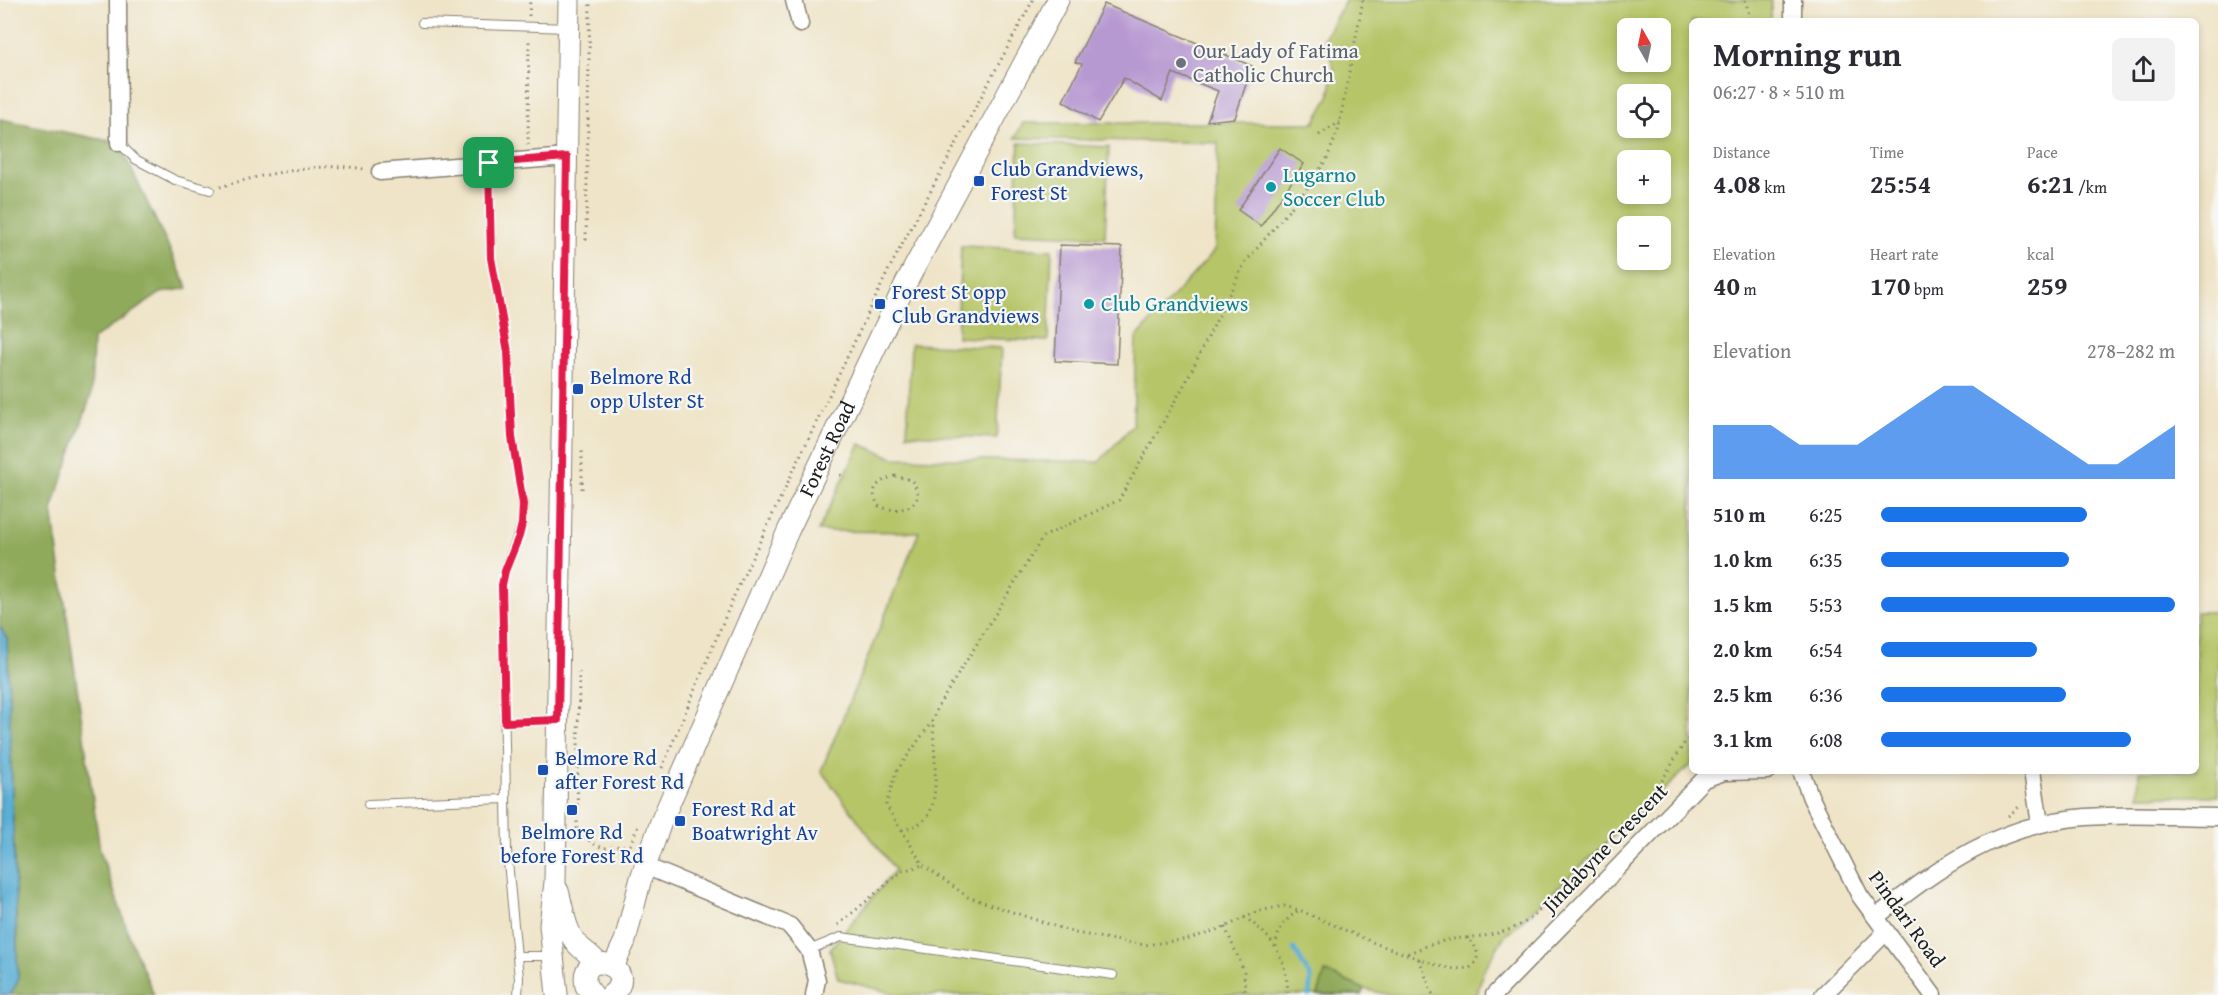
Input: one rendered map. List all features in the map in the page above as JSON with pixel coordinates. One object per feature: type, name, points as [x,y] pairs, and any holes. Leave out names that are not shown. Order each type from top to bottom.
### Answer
[{"type":"street","points":[[118,0],[119,143]]},
{"type":"street","points":[[558,995],[550,913],[555,882],[570,0]]},
{"type":"street","points":[[794,0],[800,24]]},
{"type":"street","name":"Forest Road","points":[[604,965],[616,960],[625,941],[648,858],[700,730],[843,413],[906,283],[1058,0]]},
{"type":"street","points":[[1793,0],[1793,18]]},
{"type":"street","points":[[380,172],[567,157]]},
{"type":"street","name":"Jindabyne Crescent","points":[[1494,995],[1704,779],[1718,774]]},
{"type":"street","name":"Pindari Road","points":[[1802,774],[1811,798],[1854,887],[1933,995]]},
{"type":"street","points":[[2032,774],[2040,824]]},
{"type":"street","points":[[1876,917],[1950,862],[1990,842],[2040,824],[2103,816],[2218,818]]},
{"type":"street","points":[[648,858],[790,926],[809,950],[817,980],[814,995]]},
{"type":"street","points":[[555,882],[573,939],[620,978],[618,988],[611,995]]},
{"type":"street","points":[[1823,995],[1886,932]]},
{"type":"street","points":[[555,965],[590,992]]},
{"type":"street","points":[[590,992],[584,981],[588,970],[604,965]]},
{"type":"lane","points":[[422,24],[570,28]]},
{"type":"lane","points":[[119,143],[135,159],[175,180],[210,190]]},
{"type":"lane","points":[[489,163],[491,258],[508,352],[512,437],[523,504],[519,536],[502,585],[507,851],[517,956],[518,995]]},
{"type":"lane","points":[[505,722],[558,720]]},
{"type":"lane","points":[[369,804],[506,799]]},
{"type":"lane","points":[[809,950],[841,938],[1113,975]]},
{"type":"lane","points":[[517,956],[555,965]]},
{"type":"path","points":[[528,148],[530,0]]},
{"type":"path","points":[[902,830],[921,823],[928,815],[932,805],[934,790],[933,720],[936,710],[1043,537],[1119,500],[1188,378],[1244,264],[1320,171],[1332,148],[1340,122],[1363,0]]},
{"type":"path","points":[[1745,0],[1750,18]]},
{"type":"path","points":[[1319,135],[1340,122]]},
{"type":"path","points":[[210,190],[251,178],[347,166],[380,172]]},
{"type":"path","points":[[895,476],[911,480],[917,491],[916,499],[911,505],[894,511],[879,506],[873,494],[879,482],[895,476]]},
{"type":"path","points":[[933,720],[896,772],[886,805],[923,865],[968,897],[1075,933],[1144,945],[1189,939],[1225,927],[1244,917],[1273,907],[1284,906],[1448,969],[1470,968],[1477,960],[1476,946],[1467,938]]},
{"type":"path","points":[[1406,954],[1442,940],[1503,933],[1534,916],[1658,789],[1689,739]]},
{"type":"path","points":[[556,826],[577,830],[592,843],[603,848],[633,844],[648,858]]},
{"type":"path","points":[[834,928],[902,871],[923,865]]},
{"type":"path","points":[[1276,947],[1279,929],[1299,910]]},
{"type":"path","points":[[1244,917],[1262,929],[1276,947],[1286,971],[1288,995]]},
{"type":"path","points":[[1225,927],[1244,972],[1245,995]]},
{"type":"path","points":[[1419,958],[1433,995]]},
{"type":"green space","points":[[1346,0],[1771,0],[1771,18],[1689,18],[1689,767],[1503,938],[1483,972],[1477,995],[1389,995],[1364,989],[1326,972],[1318,995],[900,995],[838,979],[830,949],[895,870],[821,771],[919,532],[818,531],[860,444],[894,458],[1099,462],[1133,425],[1136,338],[1215,250],[1218,143],[1015,138],[1023,123],[1314,123],[1329,97],[1334,69],[1324,38]]},
{"type":"green space","points":[[0,119],[119,143],[188,288],[161,293],[93,339],[91,395],[52,510],[100,850],[131,941],[154,995],[10,995],[18,981],[7,640],[0,626]]},
{"type":"green space","points":[[1019,143],[1109,147],[1105,237],[1015,233]]},
{"type":"green space","points":[[961,246],[1052,250],[1048,341],[957,337]]},
{"type":"green space","points":[[911,344],[1002,348],[997,438],[907,434]]},
{"type":"green space","points":[[2199,612],[2218,612],[2218,796],[2138,796],[2139,774],[2199,774]]},
{"type":"green space","points":[[1325,972],[1364,989],[1361,995],[1318,995]]},
{"type":"water","points":[[0,626],[7,639],[18,981],[10,995],[0,995]]},
{"type":"building","name":"Our Lady of Fatima Catholic Church","points":[[1104,4],[1252,66],[1235,118],[1207,121],[1218,91],[1173,73],[1162,101],[1124,78],[1098,122],[1063,101],[1082,64],[1075,62]]},
{"type":"building","name":"Lugarno Soccer Club","points":[[1280,148],[1304,164],[1261,226],[1238,210]]},
{"type":"building","name":"Club Grandviews","points":[[1060,245],[1122,247],[1117,364],[1055,361]]},
{"type":"waterway","points":[[1294,949],[1311,978],[1309,995]]},
{"type":"place","name":"Our Lady of Fatima Catholic Church","points":[[1181,63]]},
{"type":"place","name":"Club Grandviews, Forest St","points":[[979,181]]},
{"type":"place","name":"Lugarno Soccer Club","points":[[1271,187]]},
{"type":"place","name":"Forest St opp Club Grandviews","points":[[880,304]]},
{"type":"place","name":"Club Grandviews","points":[[1089,304]]},
{"type":"place","name":"Belmore Rd opp Ulster St","points":[[578,389]]},
{"type":"place","name":"Belmore Rd after Forest Rd","points":[[543,770]]},
{"type":"place","name":"Belmore Rd before Forest Rd","points":[[572,810]]},
{"type":"place","name":"Forest Rd at Boatwright Av","points":[[680,821]]},
{"type":"route","points":[[567,157],[558,720],[505,722],[502,585],[519,536],[523,504],[512,437],[508,352],[491,258],[489,163],[567,157]]}]
